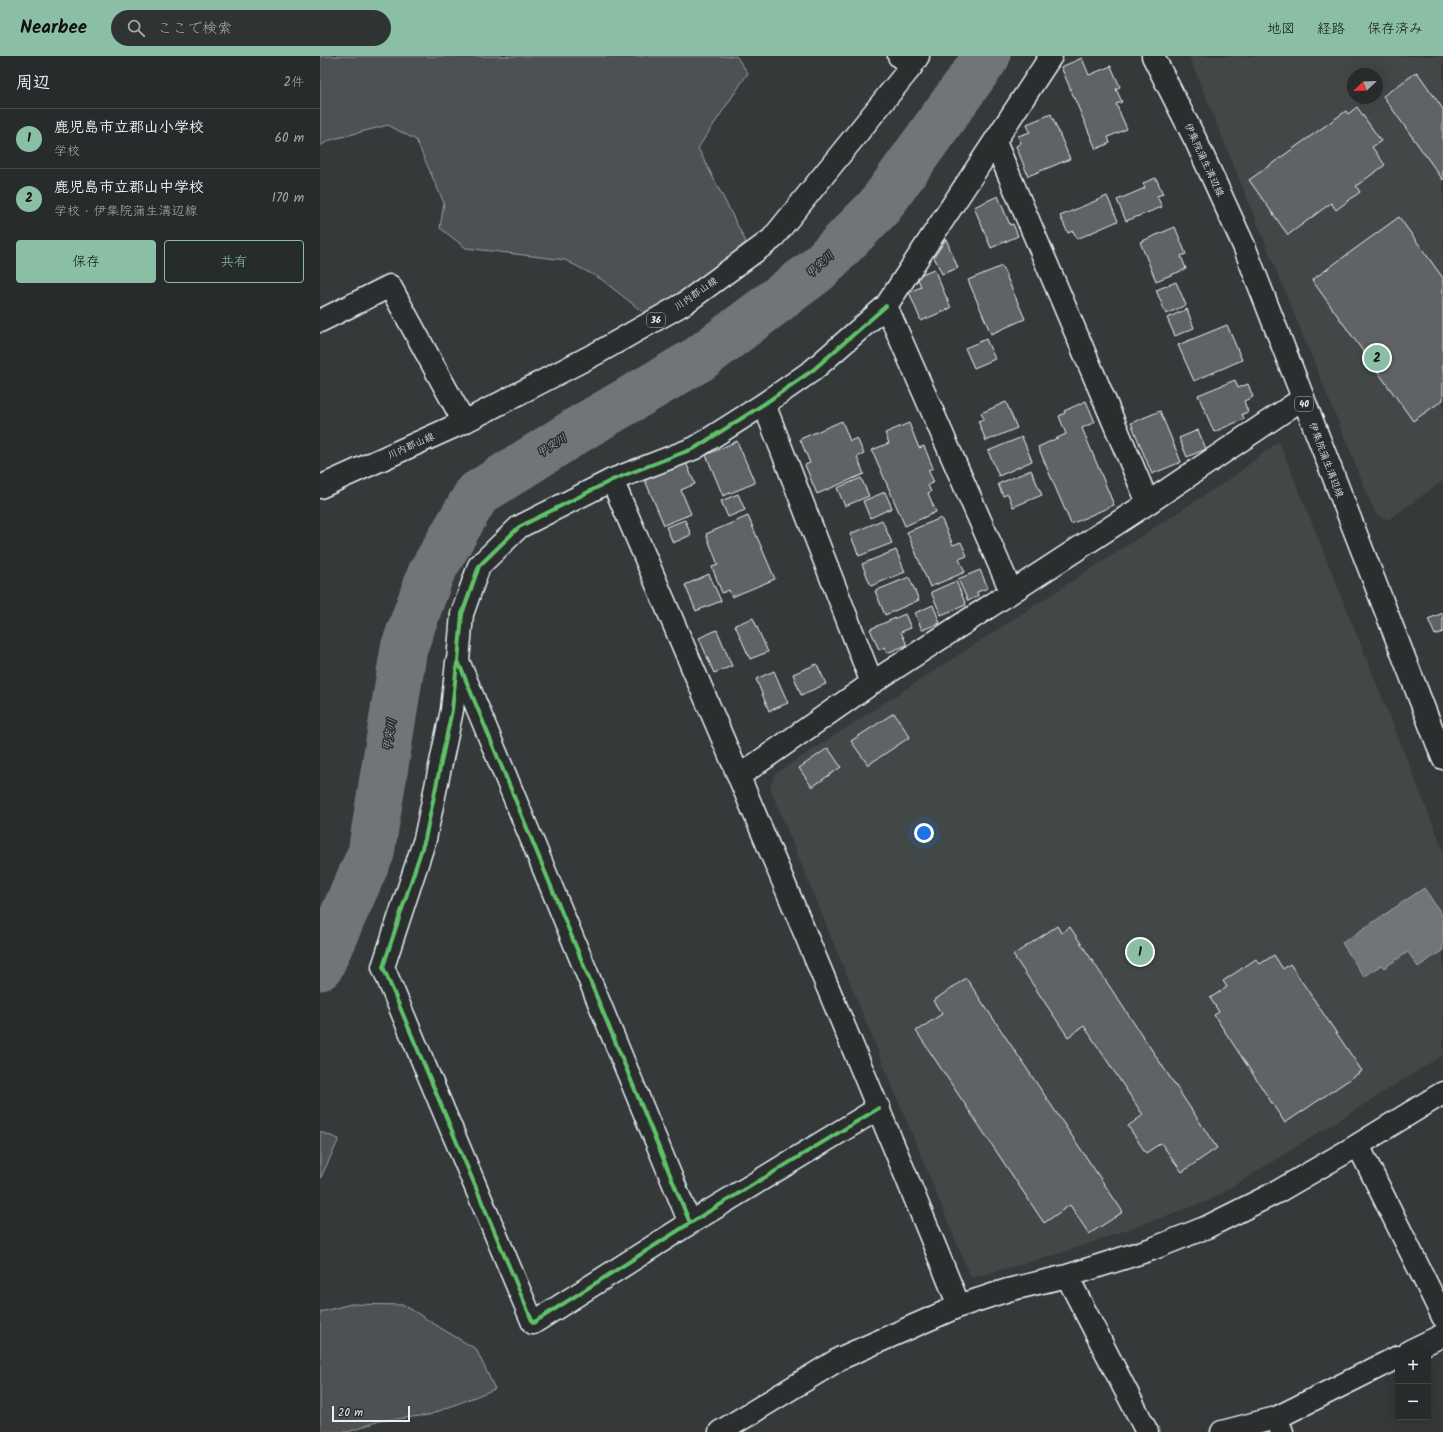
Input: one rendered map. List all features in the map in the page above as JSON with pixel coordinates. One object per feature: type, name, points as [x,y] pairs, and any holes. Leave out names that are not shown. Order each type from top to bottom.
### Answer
[{"type":"street","points":[[879,1108],[690,1223],[533,1323],[383,967],[425,839],[452,710],[462,614],[480,566],[519,527],[612,480],[695,448],[764,404],[813,370],[886,306],[1051,56]]},
{"type":"street","name":"伊集院蒲生溝辺線","points":[[1153,56],[1196,141],[1244,246],[1302,399],[1443,758]]},
{"type":"street","name":"川内郡山線","points":[[320,487],[464,422],[599,352],[685,303],[772,239],[909,60]]},
{"type":"street","points":[[995,142],[1148,503]]},
{"type":"street","points":[[320,320],[390,286],[464,422]]},
{"type":"street","points":[[886,306],[1011,591]]},
{"type":"street","points":[[739,776],[872,684],[1011,591],[1148,503],[1302,399]]},
{"type":"street","points":[[764,404],[872,684]]},
{"type":"street","points":[[612,480],[879,1108],[959,1306]]},
{"type":"street","points":[[458,661],[690,1223]]},
{"type":"street","points":[[720,1432],[755,1409],[841,1358],[959,1306],[1008,1290],[1067,1276],[1152,1249],[1207,1226],[1277,1192],[1443,1093]]},
{"type":"street","points":[[1358,1145],[1443,1317]]},
{"type":"street","points":[[1067,1276],[1147,1432]]},
{"type":"street","points":[[1416,1348],[1443,1335]]},
{"type":"street","points":[[1222,1432],[1279,1425],[1395,1359]]},
{"type":"shaded area","points":[[320,56],[736,56],[748,73],[698,148],[746,242],[684,294],[644,313],[601,279],[565,260],[466,248],[440,228],[444,203],[416,140],[388,125],[330,140],[320,146]]},
{"type":"shaded area","points":[[1189,56],[1443,56],[1443,481],[1388,520],[1376,515]]},
{"type":"shaded area","points":[[1279,441],[1443,849],[1443,1055],[1211,1200],[1059,1254],[971,1278],[770,788],[775,774],[1234,476]]},
{"type":"shaded area","points":[[1424,888],[1443,916],[1443,950],[1418,967],[1408,952],[1384,968],[1381,965],[1364,977],[1342,943]]},
{"type":"shaded area","points":[[320,1132],[339,1139],[320,1179]]},
{"type":"shaded area","points":[[351,1304],[404,1305],[476,1349],[495,1389],[429,1415],[379,1421],[348,1432],[320,1432],[320,1312]]},
{"type":"building","points":[[1082,58],[1089,75],[1111,66],[1120,87],[1116,89],[1122,102],[1116,104],[1127,129],[1108,137],[1110,143],[1096,149],[1061,67]]},
{"type":"building","points":[[1417,72],[1443,109],[1443,180],[1383,96]]},
{"type":"building","points":[[1357,107],[1381,141],[1372,147],[1385,165],[1356,186],[1360,192],[1336,210],[1331,203],[1288,235],[1249,180],[1346,111],[1348,114]]},
{"type":"building","points":[[1051,114],[1070,159],[1028,176],[1016,146],[1021,143],[1018,136],[1030,132],[1027,124]]},
{"type":"building","points":[[1156,178],[1163,194],[1157,196],[1162,207],[1126,221],[1117,200],[1145,188],[1143,183]]},
{"type":"building","points":[[998,196],[1010,225],[1013,224],[1018,236],[991,248],[974,207]]},
{"type":"building","points":[[1107,196],[1118,221],[1077,239],[1073,231],[1068,233],[1060,216]]},
{"type":"building","points":[[1399,217],[1443,278],[1443,400],[1413,421],[1312,280]]},
{"type":"building","points":[[1175,227],[1186,254],[1181,256],[1186,269],[1156,281],[1140,242]]},
{"type":"building","points":[[946,239],[958,268],[942,274],[934,257]]},
{"type":"building","points":[[1002,266],[1025,319],[991,334],[968,280]]},
{"type":"building","points":[[934,269],[951,308],[921,321],[909,292],[921,287],[917,276]]},
{"type":"building","points":[[1176,282],[1186,305],[1166,314],[1156,290]]},
{"type":"building","points":[[1187,309],[1194,328],[1175,336],[1167,318]]},
{"type":"building","points":[[1227,325],[1242,360],[1194,381],[1178,345]]},
{"type":"building","points":[[986,339],[995,359],[974,368],[965,348]]},
{"type":"building","points":[[1235,380],[1238,388],[1248,384],[1253,397],[1244,401],[1248,412],[1242,414],[1244,419],[1214,432],[1198,395]]},
{"type":"building","points":[[1086,401],[1095,422],[1082,428],[1114,505],[1071,524],[1038,447],[1066,434],[1059,416],[1065,413],[1064,411]]},
{"type":"building","points":[[1006,402],[1017,428],[986,441],[978,421],[984,419],[981,413]]},
{"type":"building","points":[[1160,411],[1181,462],[1152,474],[1131,423]]},
{"type":"building","points":[[842,421],[850,441],[857,438],[864,454],[857,457],[864,474],[817,494],[805,465],[810,463],[800,439]]},
{"type":"building","points":[[909,423],[919,448],[924,446],[933,468],[928,470],[934,482],[928,485],[931,492],[928,493],[936,512],[905,526],[872,450],[889,443],[885,433]]},
{"type":"building","points":[[1198,430],[1206,449],[1187,457],[1179,438]]},
{"type":"building","points":[[1022,437],[1032,461],[999,476],[988,451]]},
{"type":"building","points":[[737,441],[755,483],[723,496],[706,455]]},
{"type":"building","points":[[685,460],[695,484],[681,490],[691,514],[664,525],[644,478]]},
{"type":"building","points":[[1031,470],[1042,495],[1013,507],[1008,494],[1003,496],[998,484]]},
{"type":"building","points":[[861,478],[869,496],[845,506],[837,488]]},
{"type":"building","points":[[885,492],[892,508],[870,518],[863,501]]},
{"type":"building","points":[[738,494],[745,510],[728,517],[721,501]]},
{"type":"building","points":[[748,516],[775,579],[732,597],[729,590],[722,593],[712,567],[718,565],[706,534]]},
{"type":"building","points":[[941,518],[953,545],[961,542],[967,556],[959,559],[965,572],[930,587],[907,532]]},
{"type":"building","points":[[685,520],[691,535],[673,543],[666,527]]},
{"type":"building","points":[[882,520],[892,543],[859,556],[850,534]]},
{"type":"building","points":[[896,550],[905,572],[871,586],[862,564]]},
{"type":"building","points":[[980,570],[988,588],[977,592],[978,596],[968,601],[958,579]]},
{"type":"building","points":[[709,574],[721,601],[696,611],[685,585]]},
{"type":"building","points":[[909,577],[919,600],[885,615],[875,591]]},
{"type":"building","points":[[956,581],[966,605],[941,615],[931,592]]},
{"type":"building","points":[[933,605],[940,623],[922,630],[915,613]]},
{"type":"building","points":[[1443,613],[1443,632],[1435,635],[1428,619]]},
{"type":"building","points":[[905,614],[911,628],[901,632],[907,645],[887,653],[884,647],[879,650],[870,629]]},
{"type":"building","points":[[753,618],[768,652],[750,659],[735,625]]},
{"type":"building","points":[[717,630],[732,666],[714,673],[699,638]]},
{"type":"building","points":[[817,664],[826,684],[801,695],[793,674]]},
{"type":"building","points":[[774,671],[788,703],[769,711],[756,679]]},
{"type":"building","points":[[894,713],[910,737],[868,765],[851,741]]},
{"type":"building","points":[[828,748],[841,767],[812,787],[799,768]]},
{"type":"building","points":[[1057,926],[1061,933],[1070,927],[1217,1148],[1182,1172],[1161,1143],[1146,1153],[1128,1126],[1143,1115],[1084,1026],[1068,1037],[1013,955]]},
{"type":"building","points":[[1274,955],[1283,969],[1290,964],[1362,1071],[1285,1123],[1214,1015],[1219,1012],[1210,998],[1227,987],[1223,981],[1256,959],[1260,964]]},
{"type":"building","points":[[966,978],[1123,1212],[1089,1234],[1070,1205],[1044,1223],[916,1031],[942,1014],[933,1001]]},
{"type":"waterway","name":"甲突川","points":[[320,967],[371,853],[404,648],[431,573],[477,494],[581,428],[699,359],[817,270],[879,207],[987,56]]},
{"type":"cycle path","points":[[879,1108],[690,1223],[458,661],[462,614],[479,566],[519,527],[612,480],[695,448],[764,404],[813,370],[886,306]]},
{"type":"cycle path","points":[[457,663],[452,710],[425,839],[383,967],[533,1323],[690,1223]]},
{"type":"place","name":"鹿児島市立郡山中学校","points":[[1377,358]]},
{"type":"place","name":"鹿児島市立郡山小学校","points":[[1140,952]]}]
